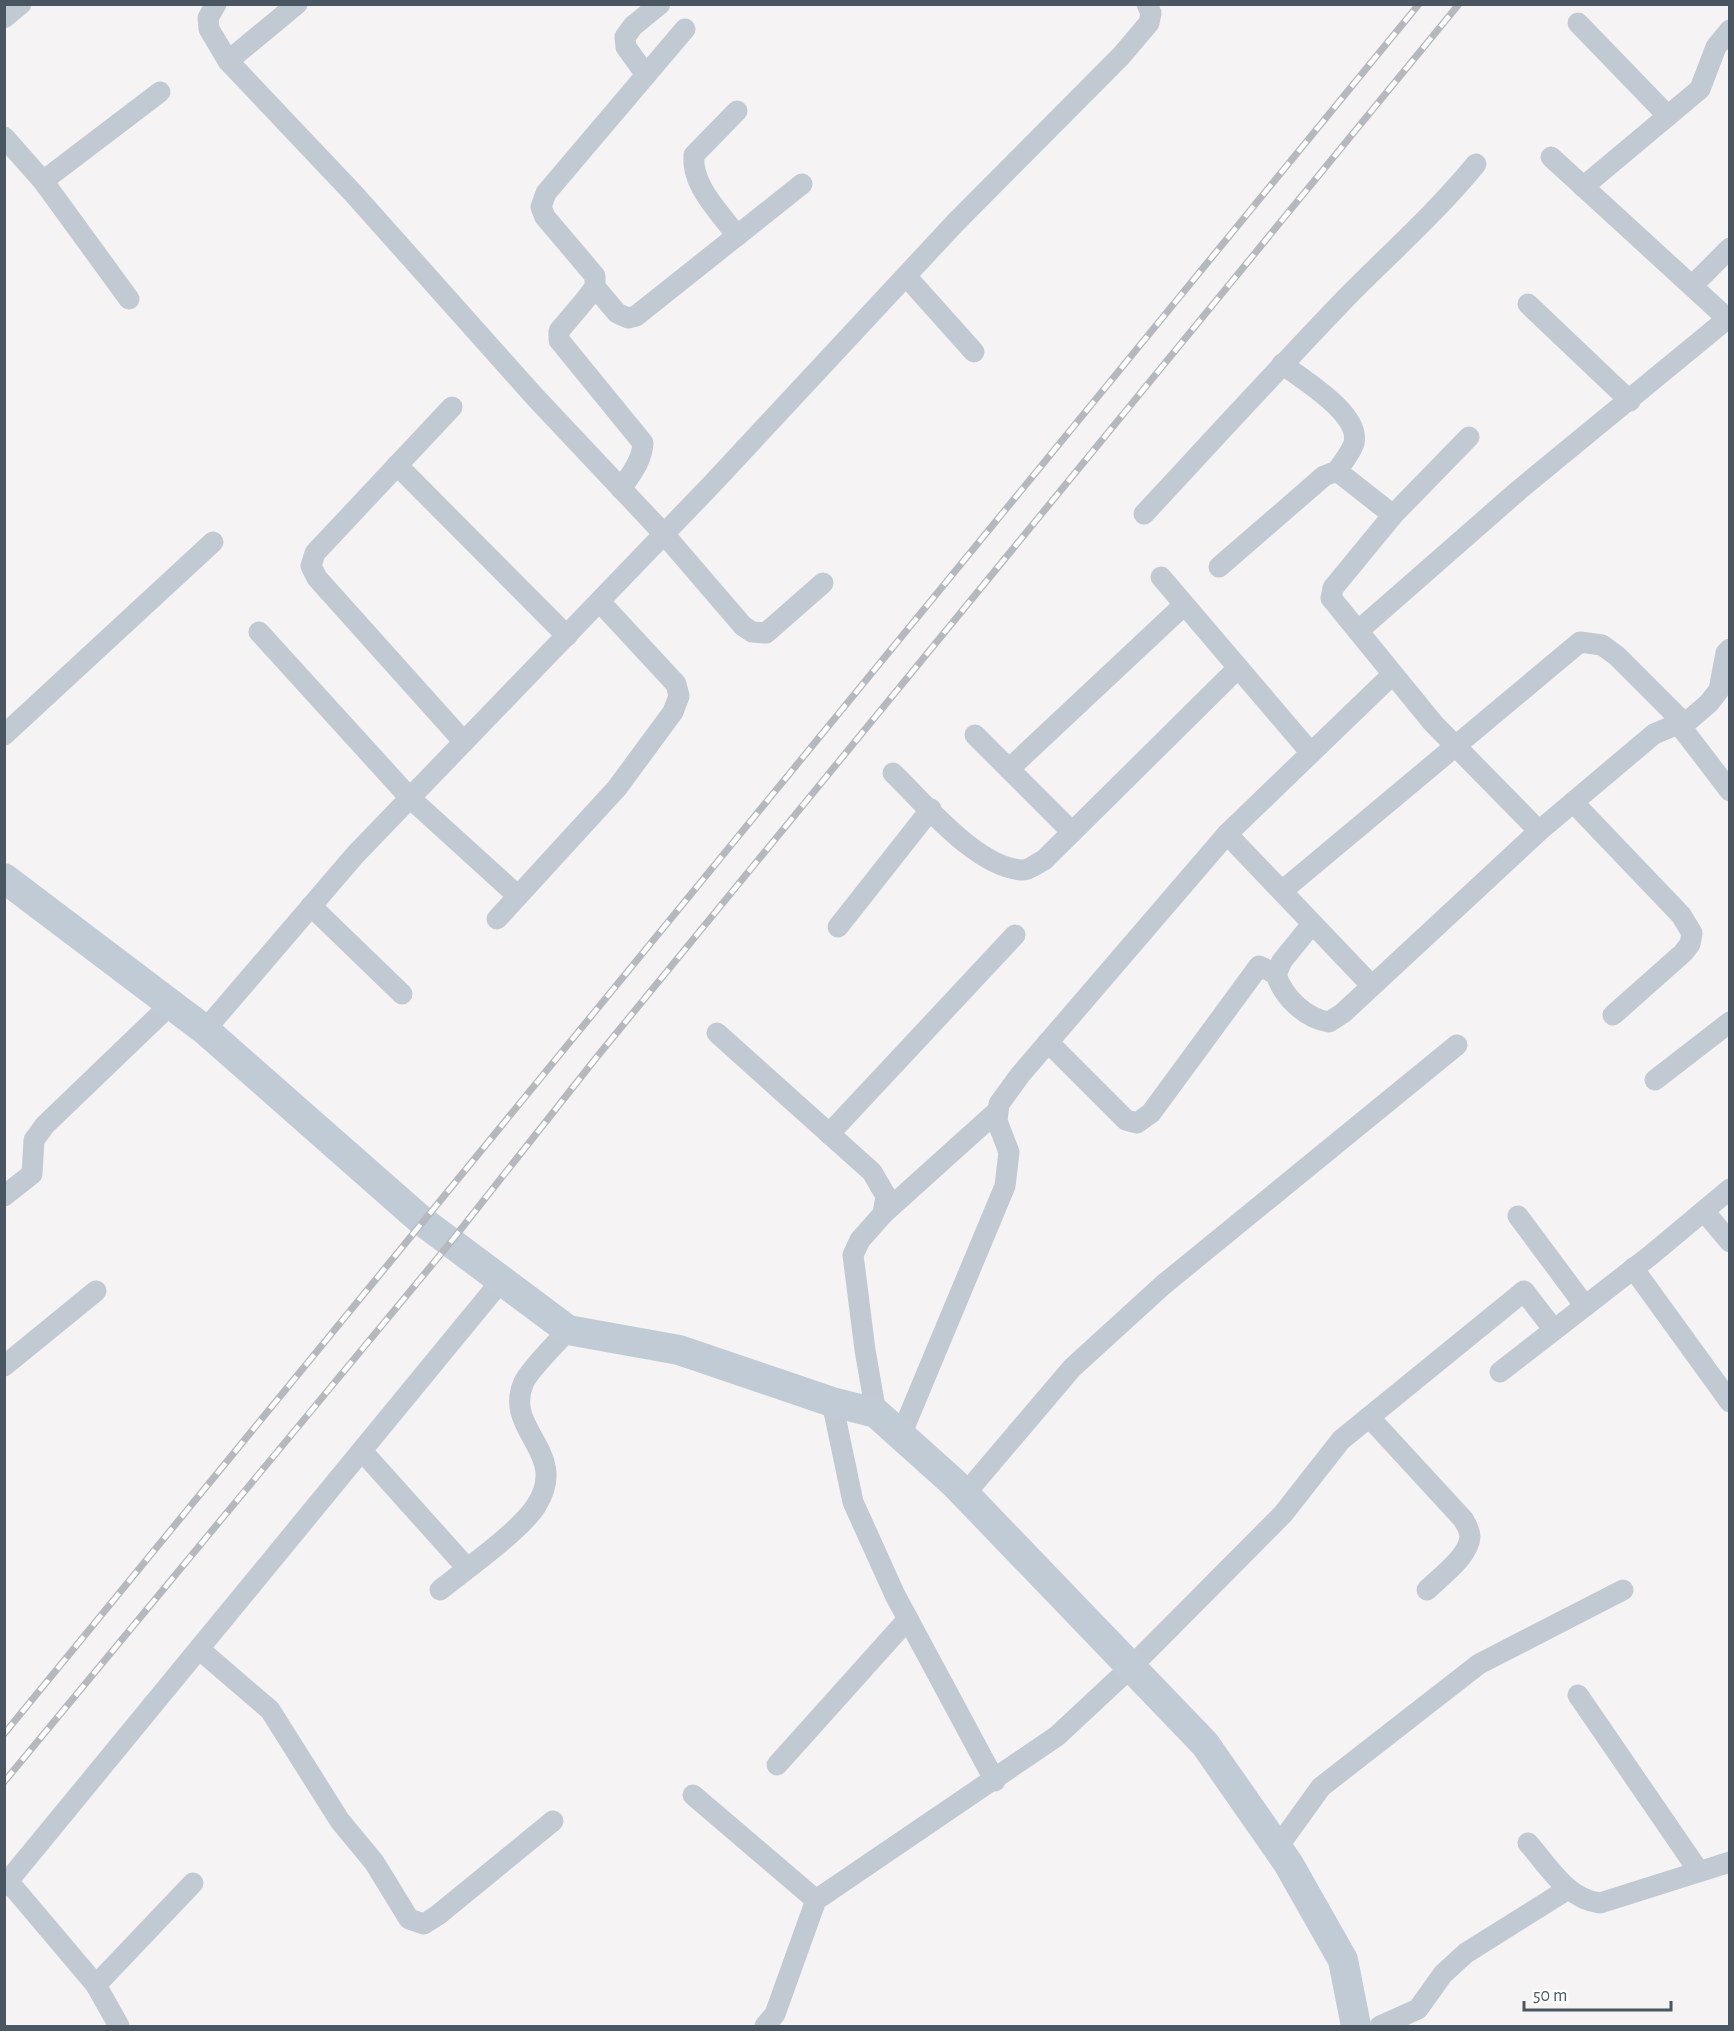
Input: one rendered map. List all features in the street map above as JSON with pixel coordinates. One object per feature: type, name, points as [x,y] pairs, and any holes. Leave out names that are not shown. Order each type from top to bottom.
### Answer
[{"type":"main road","points":[[4,878],[205,1030],[422,1221],[568,1330],[679,1350],[832,1402],[876,1413],[964,1494],[1205,1744],[1277,1848],[1343,1960],[1356,2026]]},
{"type":"street","points":[[4,18],[21,4]]},
{"type":"street","points":[[216,4],[208,18],[209,29],[228,61],[353,193],[535,397],[664,534],[744,626],[752,632],[766,633],[823,584]]},
{"type":"street","points":[[228,61],[297,4]]},
{"type":"street","points":[[205,1030],[355,855],[600,602],[906,276],[1143,32],[1149,23],[1151,12],[1147,4]]},
{"type":"street","points":[[646,75],[626,47],[625,38],[651,7]]},
{"type":"street","points":[[1578,23],[1668,116]]},
{"type":"street","points":[[621,489],[640,459],[643,443],[559,340],[559,331],[595,287],[595,276],[544,217],[540,207],[546,193],[685,30]]},
{"type":"street","points":[[1583,186],[1700,89],[1716,47],[1730,30]]},
{"type":"street","points":[[43,181],[160,92]]},
{"type":"street","points":[[737,111],[694,155],[693,164],[697,180],[737,236]]},
{"type":"street","points":[[4,137],[43,181],[129,299]]},
{"type":"street","points":[[1358,632],[1519,490],[1728,320],[1551,157]]},
{"type":"street","points":[[1144,514],[1282,364],[1389,255],[1442,206],[1476,164]]},
{"type":"street","points":[[595,287],[617,313],[628,318],[636,316],[802,184]]},
{"type":"street","points":[[1692,286],[1730,248]]},
{"type":"street","points":[[906,276],[974,351]]},
{"type":"street","points":[[1528,304],[1629,401]]},
{"type":"street","points":[[1219,567],[1324,476],[1337,471],[1354,443],[1353,430],[1341,409],[1282,364]]},
{"type":"street","points":[[452,407],[315,553],[311,566],[317,578],[464,742]]},
{"type":"street","points":[[1469,437],[1393,515],[1333,588],[1332,598],[1393,674],[1457,747],[1539,831]]},
{"type":"street","points":[[397,465],[567,636]]},
{"type":"street","points":[[1337,471],[1393,515]]},
{"type":"street","points":[[4,735],[213,542]]},
{"type":"street","points":[[1161,577],[1311,753]]},
{"type":"street","points":[[497,919],[617,788],[673,712],[679,696],[676,684],[600,602]]},
{"type":"street","points":[[1009,770],[1184,605]]},
{"type":"street","points":[[259,632],[410,798],[519,896]]},
{"type":"street","points":[[1282,891],[1580,642],[1602,645],[1617,656],[1683,726],[1730,791]]},
{"type":"street","points":[[1048,1042],[1126,1120],[1137,1123],[1151,1113],[1259,966],[1276,974],[1288,998],[1316,1020],[1329,1022],[1372,987],[1539,831],[1654,734],[1673,726],[1683,726],[1709,703],[1719,690],[1726,653],[1730,649]]},
{"type":"street","points":[[892,773],[966,843],[1000,866],[1025,870],[1044,860],[1238,668]]},
{"type":"street","points":[[876,1413],[854,1255],[860,1240],[883,1214],[997,1113],[1048,1042],[1227,834],[1393,674]]},
{"type":"street","points":[[975,735],[1072,832]]},
{"type":"street","points":[[1573,802],[1682,915],[1692,933],[1690,944],[1683,953],[1613,1016]]},
{"type":"street","points":[[838,927],[931,809]]},
{"type":"street","points":[[1227,834],[1372,987]]},
{"type":"street","points":[[311,906],[402,994]]},
{"type":"street","points":[[1276,974],[1282,961],[1312,924]]},
{"type":"street","points":[[829,1134],[1015,935]]},
{"type":"street","points":[[4,1196],[32,1174],[34,1140],[45,1125],[171,1004]]},
{"type":"street","points":[[1656,1080],[1730,1022]]},
{"type":"street","points":[[717,1033],[872,1172],[886,1197],[883,1214]]},
{"type":"street","points":[[964,1494],[1072,1368],[1162,1285],[1457,1045]]},
{"type":"street","points":[[901,1435],[1005,1186],[1009,1152],[997,1113]]},
{"type":"street","points":[[1500,1372],[1730,1189]]},
{"type":"street","points":[[1704,1210],[1730,1242]]},
{"type":"street","points":[[1518,1216],[1585,1306]]},
{"type":"street","points":[[1633,1268],[1730,1402]]},
{"type":"street","points":[[119,2026],[96,1985],[6,1884],[501,1281]]},
{"type":"street","points":[[4,1366],[96,1291]]},
{"type":"street","points":[[765,2026],[775,2014],[816,1900],[995,1781],[1057,1736],[1131,1667],[1283,1514],[1341,1440],[1524,1291],[1554,1330]]},
{"type":"street","points":[[440,1590],[518,1525],[536,1506],[545,1482],[547,1464],[519,1408],[524,1382],[568,1330]]},
{"type":"street","points":[[832,1402],[853,1502],[908,1619],[995,1781]]},
{"type":"street","points":[[1369,1417],[1463,1519],[1471,1534],[1469,1544],[1460,1556],[1427,1590]]},
{"type":"street","points":[[362,1451],[467,1568]]},
{"type":"street","points":[[1277,1848],[1321,1787],[1479,1664],[1623,1590]]},
{"type":"street","points":[[777,1765],[908,1619]]},
{"type":"street","points":[[199,1649],[270,1710],[340,1821],[374,1862],[409,1919],[424,1924],[431,1920],[553,1821]]},
{"type":"street","points":[[1578,1695],[1698,1870]]},
{"type":"street","points":[[693,1795],[816,1900]]},
{"type":"street","points":[[1528,1843],[1569,1889],[1583,1901],[1600,1903],[1698,1870],[1730,1862]]},
{"type":"street","points":[[96,1985],[193,1883]]},
{"type":"street","points":[[1380,2026],[1418,2009],[1443,1974],[1466,1953],[1569,1889]]},
{"type":"railway","points":[[4,1734],[1419,4]]},
{"type":"railway","points":[[4,1782],[450,1243],[596,1058],[1459,4]]}]
